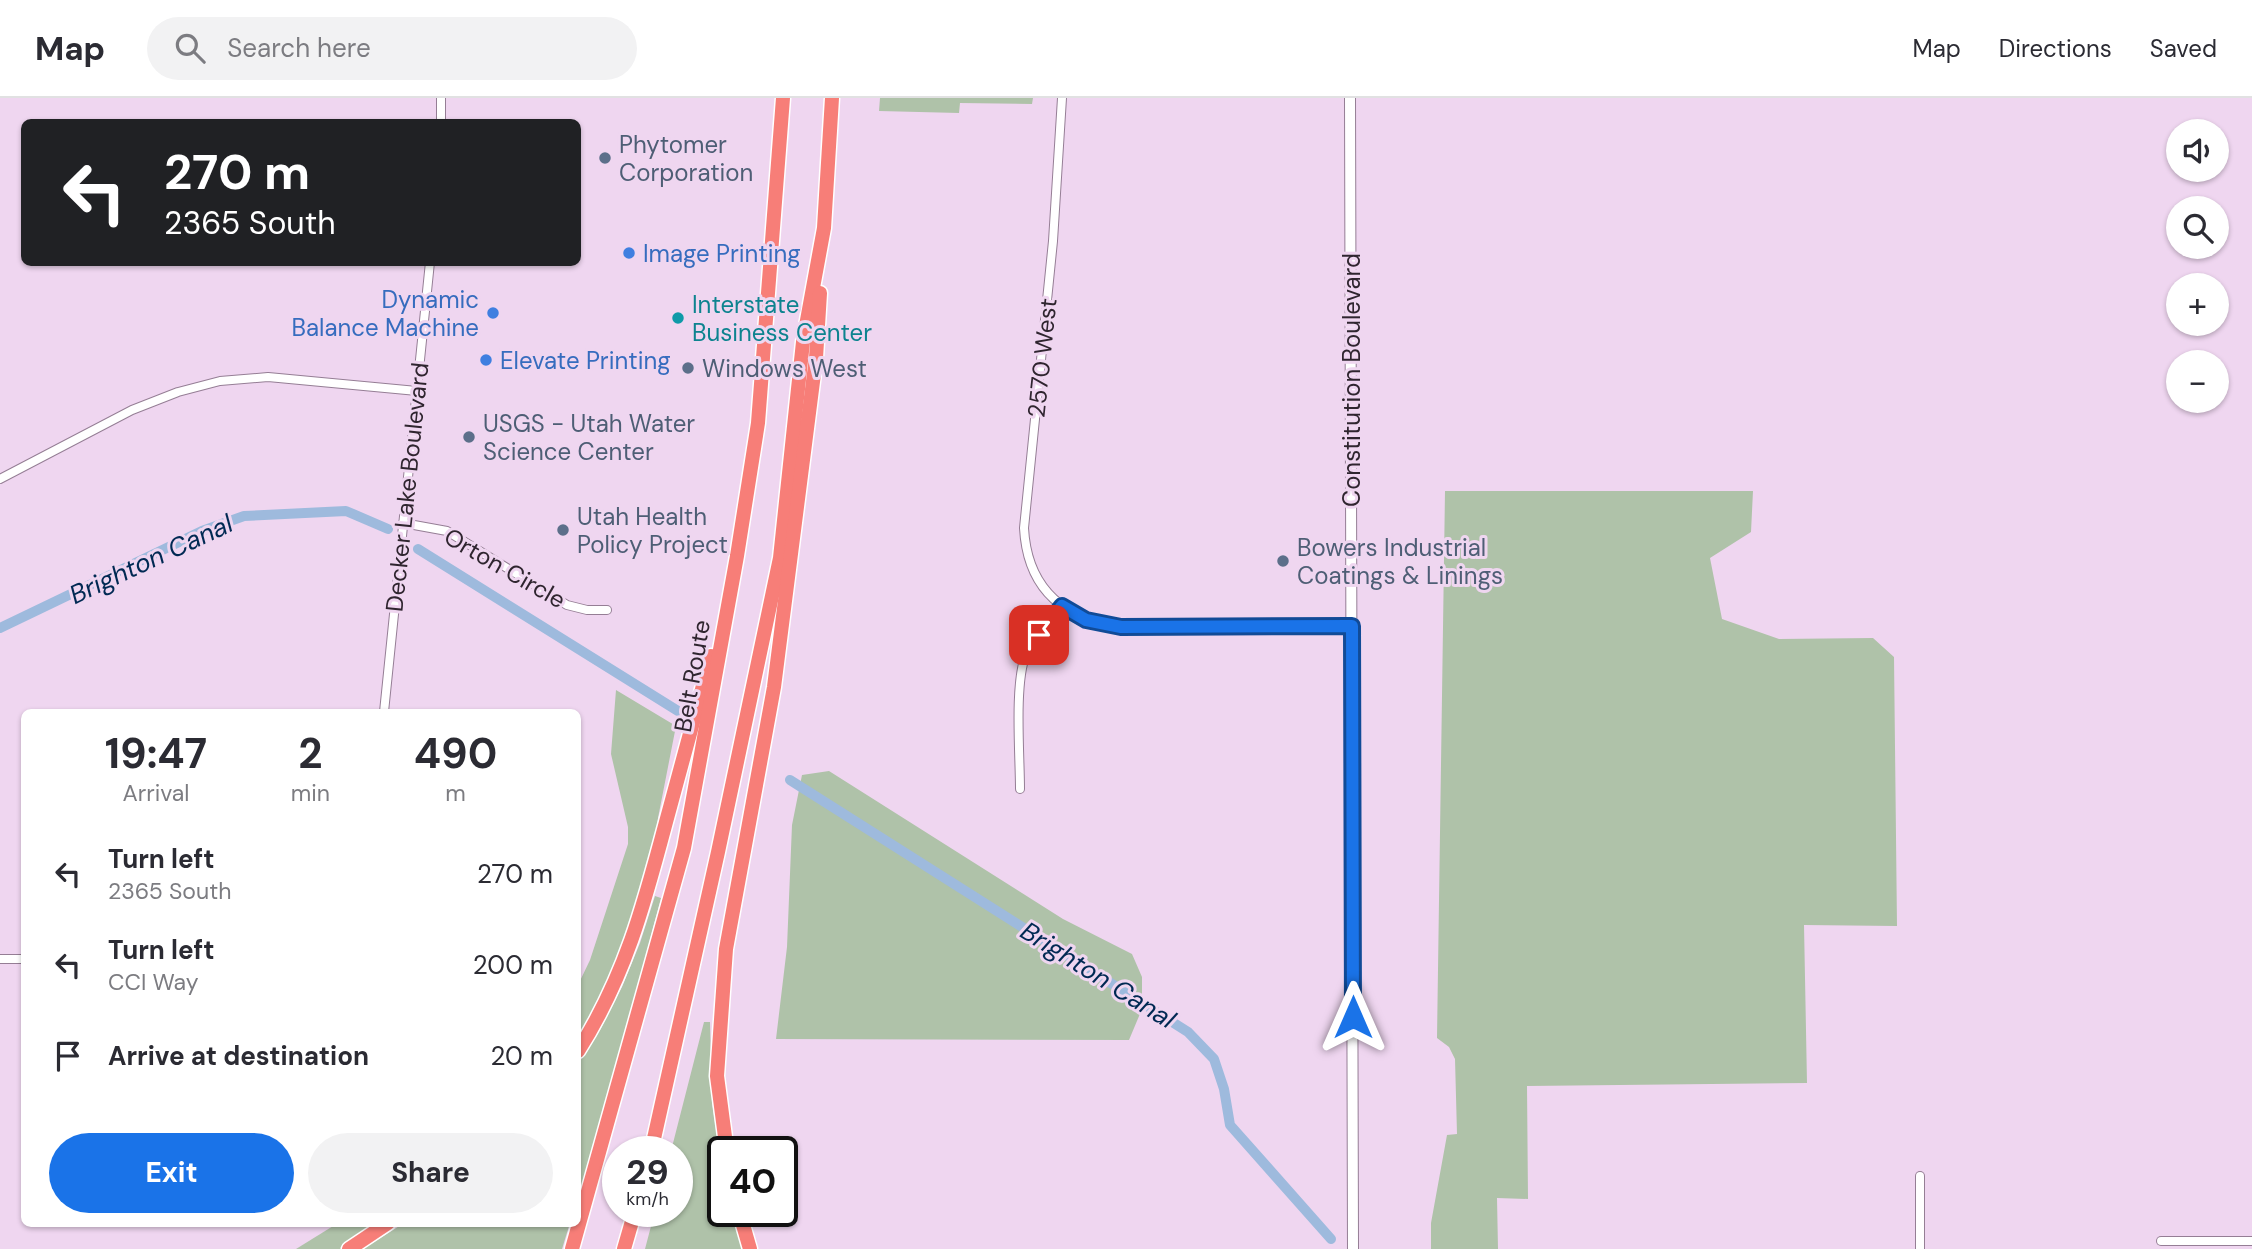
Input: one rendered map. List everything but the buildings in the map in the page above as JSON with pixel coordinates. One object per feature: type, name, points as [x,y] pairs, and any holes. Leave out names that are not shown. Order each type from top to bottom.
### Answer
[{"type":"highway","name":"Belt Route","points":[[581,1217],[684,848],[737,556],[758,423],[783,98]]},
{"type":"highway","points":[[725,1136],[718,1076],[726,949],[774,687],[787,592],[816,358],[832,98]]},
{"type":"highway","points":[[655,1136],[780,558],[803,342],[824,228]]},
{"type":"highway","points":[[581,1046],[621,969],[640,919],[737,556]]},
{"type":"highway","points":[[349,1249],[382,1227]]},
{"type":"highway","name":"Belt Route","points":[[572,1249],[578,1227]]},
{"type":"highway","points":[[624,1249],[630,1227]]},
{"type":"highway","points":[[744,1227],[750,1249]]},
{"type":"street","points":[[441,98],[441,119]]},
{"type":"street","name":"2570 West","points":[[1062,98],[1051,260],[1024,528],[1026,551],[1034,572],[1047,592],[1062,606]]},
{"type":"street","name":"Constitution Boulevard","points":[[1350,98],[1353,1249]]},
{"type":"street","name":"Decker Lake Boulevard","points":[[384,709],[430,266]]},
{"type":"street","points":[[0,479],[132,410],[178,391],[220,381],[268,377],[417,391]]},
{"type":"street","name":"Orton Circle","points":[[403,523],[447,531],[567,605],[587,610],[607,610]]},
{"type":"street","points":[[1020,789],[1020,688],[1023,666],[1032,645],[1062,606],[1086,620],[1121,627],[1352,626]]},
{"type":"street","points":[[0,959],[21,959]]},
{"type":"street","points":[[1920,1176],[1920,1249]]},
{"type":"street","points":[[2161,1241],[2252,1241]]},
{"type":"green space","points":[[880,98],[1033,98],[1032,104],[960,103],[959,113],[879,111]]},
{"type":"green space","points":[[1445,491],[1753,491],[1751,532],[1710,558],[1722,619],[1779,639],[1873,638],[1894,657],[1897,926],[1804,925],[1807,1083],[1527,1086],[1528,1199],[1497,1198],[1498,1249],[1431,1249],[1431,1223],[1447,1135],[1457,1134],[1455,1059],[1449,1047],[1437,1038]]},
{"type":"green space","points":[[616,690],[676,726],[658,818],[652,867],[622,959],[581,1038],[581,979],[590,960],[628,844],[628,827],[611,754]]},
{"type":"green space","points":[[829,771],[1063,919],[1132,954],[1142,977],[1142,1009],[1129,1040],[776,1039],[787,947],[792,825],[802,775]]},
{"type":"green space","points":[[655,896],[661,898],[600,1129],[581,1190],[581,1059],[622,987]]},
{"type":"green space","points":[[704,1022],[710,1022],[712,1102],[717,1136],[707,1136],[707,1227],[736,1227],[742,1249],[645,1249],[651,1227],[693,1227],[693,1136],[675,1136]]},
{"type":"green space","points":[[332,1227],[377,1227],[342,1249],[296,1249]]},
{"type":"green space","points":[[398,1227],[569,1227],[562,1249],[363,1249]]},
{"type":"waterway","name":"Brighton Canal","points":[[0,628],[202,531],[244,516],[346,511],[388,529]]},
{"type":"waterway","name":"Brighton Canal","points":[[418,549],[678,711]]},
{"type":"waterway","name":"Brighton Canal","points":[[790,780],[1188,1032],[1214,1059],[1224,1089],[1230,1125],[1331,1239]]},
{"type":"place","name":"Phytomer Corporation","points":[[605,158]]},
{"type":"place","name":"Image Printing","points":[[629,253]]},
{"type":"place","name":"Dynamic Balance Machine","points":[[493,313]]},
{"type":"place","name":"Interstate Business Center","points":[[678,318]]},
{"type":"place","name":"Elevate Printing","points":[[486,360]]},
{"type":"place","name":"Windows West","points":[[688,368]]},
{"type":"place","name":"USGS - Utah Water Science Center","points":[[469,437]]},
{"type":"place","name":"Utah Health Policy Project","points":[[563,530]]},
{"type":"place","name":"Bowers Industrial Coatings & Linings","points":[[1283,561]]},
{"type":"route","points":[[1039,635],[1062,606],[1080,618],[1121,627],[1352,626],[1353,1017]]}]
